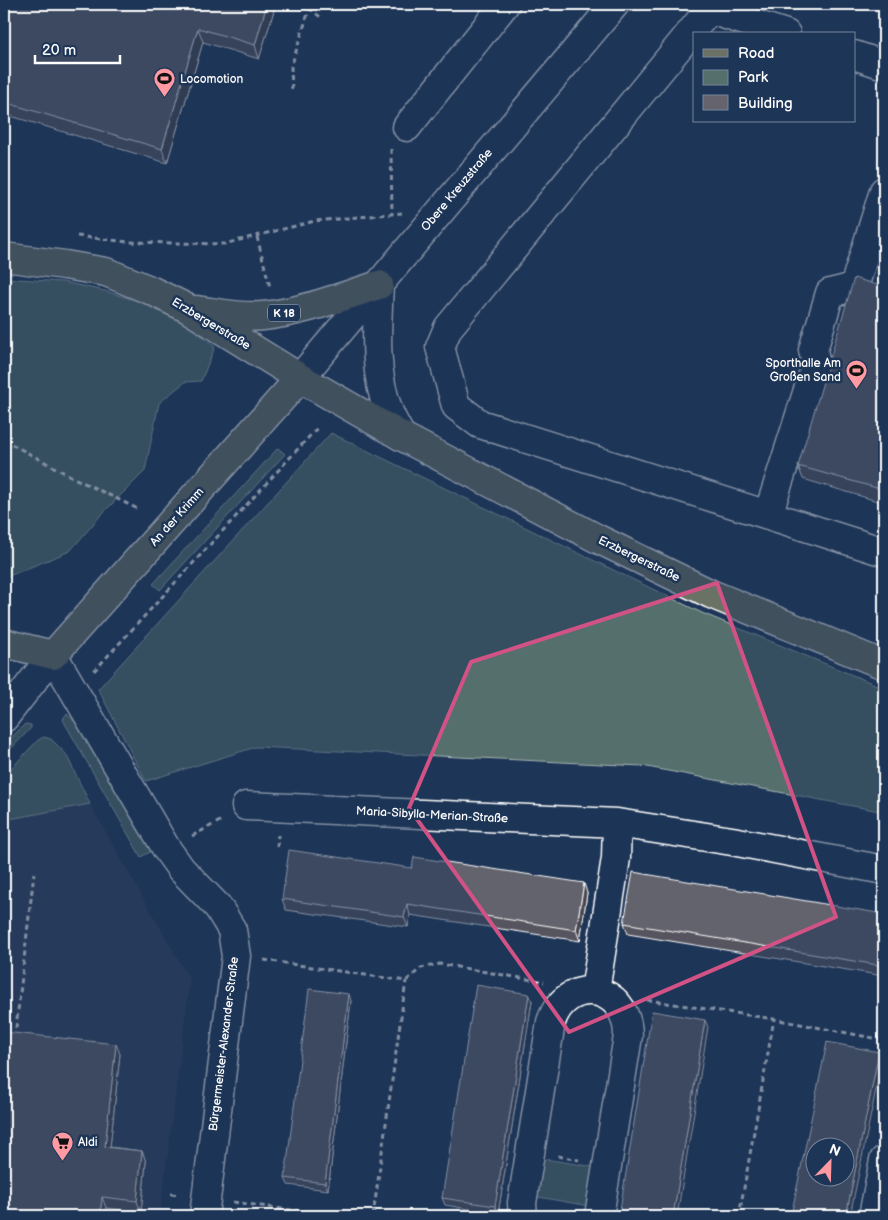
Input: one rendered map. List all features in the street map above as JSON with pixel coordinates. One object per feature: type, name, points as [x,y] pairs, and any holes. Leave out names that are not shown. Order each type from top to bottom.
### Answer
[{"type":"main road","name":"Erzbergerstraße","points":[[4,257],[106,272],[187,308],[300,378],[401,436],[598,540],[703,589],[884,665]]},
{"type":"main road","name":"K 18","points":[[187,308],[229,315],[268,315],[313,305],[379,285]]},
{"type":"main road","name":"An der Krimm","points":[[53,655],[300,378]]},
{"type":"main road","points":[[4,644],[53,655]]},
{"type":"street","points":[[398,133],[505,4]]},
{"type":"street","name":"Obere Kreuzstraße","points":[[300,378],[615,4]]},
{"type":"street","points":[[780,32],[708,6],[448,328],[440,347],[456,406],[480,424],[884,552]]},
{"type":"street","points":[[856,56],[884,65]]},
{"type":"street","points":[[768,515],[816,365],[813,350],[830,293],[854,287],[884,191]]},
{"type":"street","points":[[379,285],[378,366],[389,411],[401,436]]},
{"type":"street","name":"An der Krimm","points":[[4,696],[53,655]]},
{"type":"street","name":"An der Krimm","points":[[4,718],[53,655]]},
{"type":"street","name":"Bürgermeister-Alexander-Straße","points":[[53,655],[166,848],[181,869],[204,891],[232,930],[236,956],[205,1207]]},
{"type":"street","name":"Maria-Sibylla-Merian-Straße","points":[[246,806],[617,823],[732,841],[884,870]]},
{"type":"street","points":[[582,994],[616,858],[617,823]]},
{"type":"street","points":[[523,1216],[522,1203],[551,1022],[557,1008],[582,994],[608,996],[620,1006],[626,1016],[628,1036],[599,1216]]},
{"type":"street","points":[[874,1216],[884,1160]]},
{"type":"path","points":[[292,89],[291,67],[311,4]]},
{"type":"path","points":[[309,8],[323,19]]},
{"type":"path","points":[[392,214],[398,133]]},
{"type":"path","points":[[70,235],[128,242],[224,244],[315,221],[405,213]]},
{"type":"path","points":[[257,237],[270,289]]},
{"type":"path","points":[[93,671],[319,426]]},
{"type":"path","points":[[4,440],[76,479],[138,509]]},
{"type":"path","points":[[187,838],[217,823]]},
{"type":"path","points":[[16,1028],[34,873]]},
{"type":"path","points":[[236,956],[406,981]]},
{"type":"path","points":[[373,1216],[406,981],[421,968],[440,964],[552,983],[582,994]]},
{"type":"path","points":[[620,1006],[643,999],[774,1019],[884,1040]]},
{"type":"path","points":[[739,1216],[774,1019]]},
{"type":"path","points":[[531,1151],[607,1165]]},
{"type":"path","points":[[171,1194],[205,1207],[334,1216]]},
{"type":"highlighted area","points":[[717,583],[836,917],[569,1032],[409,808],[471,662]]},
{"type":"shaded area","points":[[90,804],[190,980],[160,1216],[4,1216],[4,820]]},
{"type":"green space","points":[[4,278],[63,282],[105,291],[147,304],[194,329],[215,347],[201,381],[185,382],[159,403],[145,471],[101,515],[70,551],[4,578]]},
{"type":"green space","points":[[331,433],[702,613],[884,688],[884,812],[642,766],[256,747],[146,781],[98,689]]},
{"type":"green space","points":[[278,448],[285,454],[160,590],[153,584]]},
{"type":"green space","points":[[67,714],[78,724],[152,851],[141,857],[63,720]]},
{"type":"green space","points":[[25,724],[31,725],[31,728],[4,756],[4,745]]},
{"type":"green space","points":[[44,737],[51,739],[66,754],[90,804],[4,820],[4,776],[38,740]]},
{"type":"green space","points":[[539,1158],[595,1167],[589,1206],[533,1196]]},
{"type":"building","points":[[4,4],[267,4],[255,45],[198,28],[162,149],[4,102]]},
{"type":"building","name":"Sporthalle Am Großen Sand","points":[[854,278],[884,287],[884,490],[798,466]]},
{"type":"building","points":[[289,850],[412,868],[414,857],[584,883],[576,930],[407,904],[404,917],[282,899]]},
{"type":"building","points":[[633,872],[884,914],[884,966],[624,923]]},
{"type":"building","points":[[476,985],[529,994],[495,1206],[442,1198]]},
{"type":"building","points":[[309,989],[349,994],[325,1183],[285,1178]]},
{"type":"building","points":[[652,1011],[705,1020],[673,1216],[619,1216]]},
{"type":"building","points":[[4,1032],[116,1044],[105,1147],[142,1151],[137,1201],[102,1197],[100,1216],[4,1216]]},
{"type":"building","points":[[827,1042],[879,1052],[856,1166],[856,1138],[807,1138]]},
{"type":"building","points":[[806,1144],[806,1188],[852,1188],[846,1216],[791,1216]]},
{"type":"building","points":[[247,1213],[267,1216],[246,1216]]},
{"type":"place","name":"Locomotion","points":[[164,98]]},
{"type":"place","name":"Sporthalle Am Großen Sand","points":[[857,389]]},
{"type":"place","name":"Aldi","points":[[62,1161]]}]
